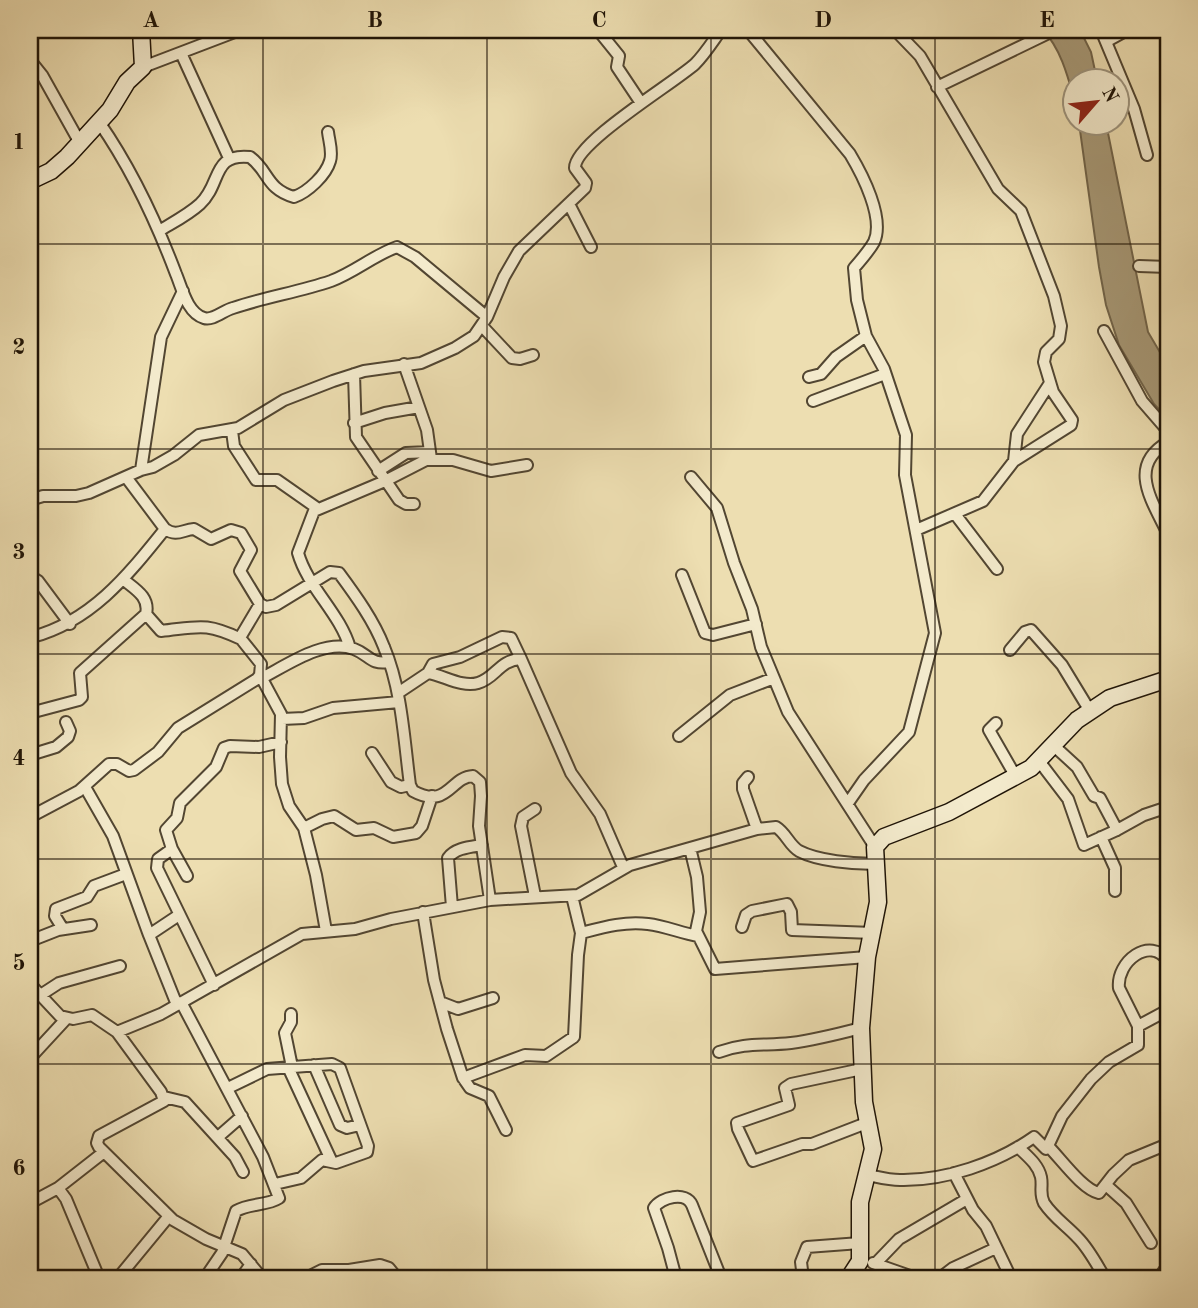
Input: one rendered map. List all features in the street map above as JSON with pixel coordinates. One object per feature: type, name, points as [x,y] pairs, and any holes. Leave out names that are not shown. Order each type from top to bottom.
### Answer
[{"type":"street","points":[[141,30],[143,67]]},
{"type":"street","points":[[30,181],[51,171],[80,142],[114,104],[127,82],[143,67],[240,30]]},
{"type":"street","points":[[598,30],[619,56],[617,67],[641,103]]},
{"type":"street","points":[[30,500],[43,496],[83,494],[163,462],[199,435],[232,430],[284,400],[354,374],[421,363],[474,336],[484,322],[515,257],[586,185],[575,168],[575,162],[599,135],[696,62],[721,30]]},
{"type":"street","points":[[748,30],[850,154],[864,177],[877,230],[875,241],[855,268],[854,274],[866,336],[885,374],[907,442],[905,475],[934,627],[934,641],[909,732],[864,780],[848,803]]},
{"type":"street","points":[[895,30],[920,56],[999,189],[1021,211],[1040,257],[1061,326],[1059,339],[1044,357],[1050,383],[1072,423],[1014,461],[983,501],[916,530]]},
{"type":"street","points":[[937,87],[1055,30]]},
{"type":"street","points":[[1101,30],[1134,108],[1147,155]]},
{"type":"street","points":[[1107,41],[1127,30]]},
{"type":"street","points":[[181,53],[229,158]]},
{"type":"street","points":[[30,60],[42,75],[80,142]]},
{"type":"street","points":[[99,122],[124,162],[159,231],[191,307],[201,317],[208,319],[232,308],[329,282],[397,247],[415,257],[484,322],[512,358],[520,359],[533,355]]},
{"type":"street","points":[[159,231],[201,203],[214,183],[221,165],[229,158],[250,157],[272,185],[291,196],[297,196],[312,186],[328,166],[331,158],[328,132]]},
{"type":"street","points":[[569,204],[592,247]]},
{"type":"street","points":[[1139,266],[1168,267]]},
{"type":"street","points":[[141,470],[161,337],[183,291]]},
{"type":"street","points":[[1104,331],[1142,401],[1168,431]]},
{"type":"street","points":[[809,377],[821,374],[836,357],[866,336]]},
{"type":"street","points":[[404,365],[427,430],[431,455]]},
{"type":"street","points":[[354,374],[356,438],[402,503],[414,505]]},
{"type":"street","points":[[813,401],[885,374]]},
{"type":"street","points":[[1014,461],[1017,434],[1050,383]]},
{"type":"street","points":[[354,423],[385,413],[419,407]]},
{"type":"street","points":[[232,430],[234,446],[256,480],[277,480],[317,508]]},
{"type":"street","points":[[1168,442],[1152,455],[1144,483],[1168,534]]},
{"type":"street","points":[[378,471],[406,453],[431,455],[491,471],[527,465]]},
{"type":"street","points":[[350,648],[344,628],[313,583],[300,559],[298,549],[317,508],[385,481],[431,455]]},
{"type":"street","points":[[126,477],[165,529],[177,534],[194,529],[211,539],[231,530],[241,533],[251,550],[240,571],[260,604],[266,607],[276,605],[330,572],[339,573],[381,640],[389,662],[398,697],[410,785],[417,794],[432,796],[446,794],[467,776],[480,782],[479,826],[490,900]]},
{"type":"street","points":[[691,477],[717,508],[774,678],[796,726],[848,803],[875,855],[878,902],[867,957],[862,1028],[865,1110],[873,1149],[860,1202],[860,1243],[868,1262],[916,1278]]},
{"type":"street","points":[[955,514],[997,569]]},
{"type":"street","points":[[32,637],[71,624],[124,580],[165,529]]},
{"type":"street","points":[[682,575],[705,633],[712,635],[755,624]]},
{"type":"street","points":[[30,576],[38,581],[71,624]]},
{"type":"street","points":[[30,713],[79,700],[82,697],[79,682],[82,669],[146,614],[148,608],[143,597],[124,580]]},
{"type":"street","points":[[241,639],[260,604]]},
{"type":"street","points":[[146,614],[161,631],[192,626],[213,627],[241,639],[259,660],[261,676],[282,719],[282,784],[289,806],[304,828],[316,874],[326,931]]},
{"type":"street","points":[[1010,650],[1025,632],[1031,630],[1062,665],[1090,711]]},
{"type":"street","points":[[282,719],[304,718],[333,708],[398,697],[428,673],[433,664],[460,657],[502,637],[511,638],[571,773],[600,814],[623,867]]},
{"type":"street","points":[[30,817],[85,786],[109,764],[117,764],[129,771],[134,770],[158,752],[178,728],[208,708],[261,676],[317,650],[350,648],[377,663],[389,662]]},
{"type":"street","points":[[428,673],[465,684],[480,683],[504,663],[521,659]]},
{"type":"street","points":[[679,736],[730,695],[774,678]]},
{"type":"street","points":[[117,1032],[214,985],[297,936],[355,929],[423,912],[490,900],[572,896],[583,893],[623,867],[757,829],[776,827],[794,847],[805,853],[855,864],[875,855],[884,837],[949,812],[1016,777],[1039,761],[1077,720],[1110,698],[1168,679]]},
{"type":"street","points":[[30,755],[60,744],[69,732],[66,722]]},
{"type":"street","points":[[996,723],[989,730],[1016,777]]},
{"type":"street","points":[[187,876],[166,830],[177,818],[180,803],[216,767],[224,748],[281,743]]},
{"type":"street","points":[[1053,745],[1077,767],[1094,796],[1100,798],[1117,830]]},
{"type":"street","points":[[372,753],[391,782],[401,788],[410,785]]},
{"type":"street","points":[[1039,761],[1068,799],[1084,845],[1162,809]]},
{"type":"street","points":[[748,778],[743,783],[743,789],[757,829]]},
{"type":"street","points":[[85,786],[109,827],[149,935],[179,1003],[228,1088],[278,1193],[276,1200],[236,1211],[220,1257],[205,1278]]},
{"type":"street","points":[[304,828],[322,818],[334,816],[356,830],[374,828],[393,837],[416,832],[422,826],[432,796]]},
{"type":"street","points":[[535,896],[522,826],[523,817],[536,809]]},
{"type":"street","points":[[1101,836],[1115,868],[1115,891]]},
{"type":"street","points":[[452,907],[448,858],[459,850],[482,845]]},
{"type":"street","points":[[690,848],[697,877],[700,912],[696,927],[712,967],[719,971],[760,965],[867,957]]},
{"type":"street","points":[[173,849],[158,859],[157,868],[214,985]]},
{"type":"street","points":[[63,929],[55,916],[56,909],[87,897],[94,886],[126,873]]},
{"type":"street","points":[[463,1078],[525,1055],[546,1056],[574,1037],[581,933],[572,896]]},
{"type":"street","points":[[742,927],[749,912],[782,904],[790,907],[792,930],[873,933]]},
{"type":"street","points":[[423,912],[440,1002],[463,1078],[470,1088],[489,1096],[506,1130]]},
{"type":"street","points":[[149,935],[179,915]]},
{"type":"street","points":[[581,933],[611,925],[647,924],[698,936]]},
{"type":"street","points":[[30,941],[63,929],[91,925]]},
{"type":"street","points":[[868,1175],[898,1180],[954,1173],[989,1162],[1034,1137],[1046,1149],[1062,1116],[1091,1079],[1109,1062],[1138,1045],[1138,1026],[1119,988],[1122,969],[1132,955],[1142,951],[1157,951],[1168,961]]},
{"type":"street","points":[[39,996],[59,983],[120,966]]},
{"type":"street","points":[[30,984],[60,1016],[66,1019],[97,1016],[117,1032],[164,1097],[185,1102],[235,1157],[243,1172]]},
{"type":"street","points":[[440,1002],[458,1009],[493,998]]},
{"type":"street","points":[[1138,1026],[1168,1010]]},
{"type":"street","points":[[291,1014],[291,1022],[285,1033],[290,1067],[332,1162]]},
{"type":"street","points":[[30,1058],[66,1019]]},
{"type":"street","points":[[719,1052],[735,1046],[791,1043],[862,1028]]},
{"type":"street","points":[[228,1088],[263,1070],[332,1064],[340,1068],[368,1146],[367,1152],[337,1163],[322,1160],[301,1178],[275,1184]]},
{"type":"street","points":[[314,1065],[340,1125],[347,1128],[360,1125]]},
{"type":"street","points":[[862,1069],[791,1084],[785,1088],[789,1105],[737,1123],[753,1161],[802,1144],[812,1144],[869,1122]]},
{"type":"street","points":[[164,1097],[161,1104],[99,1136],[97,1143],[169,1216],[197,1234],[242,1254],[262,1278]]},
{"type":"street","points":[[218,1137],[242,1116]]},
{"type":"street","points":[[1048,1146],[1092,1191],[1101,1192],[1129,1160],[1163,1146]]},
{"type":"street","points":[[1018,1147],[1032,1160],[1042,1178],[1040,1193],[1045,1204],[1059,1223],[1080,1239],[1105,1278]]},
{"type":"street","points":[[30,1203],[58,1188],[104,1152]]},
{"type":"street","points":[[954,1173],[976,1215],[986,1226],[1011,1278]]},
{"type":"street","points":[[1106,1185],[1126,1203],[1151,1243]]},
{"type":"street","points":[[58,1188],[99,1278]]},
{"type":"street","points":[[676,1278],[654,1208],[660,1201],[682,1196],[690,1199],[721,1278]]},
{"type":"street","points":[[849,1278],[899,1239],[967,1199]]},
{"type":"street","points":[[118,1278],[169,1216]]},
{"type":"street","points":[[803,1278],[801,1257],[807,1247],[860,1243]]},
{"type":"street","points":[[940,1278],[953,1268],[996,1248]]},
{"type":"street","points":[[241,1278],[251,1264]]},
{"type":"street","points":[[306,1278],[322,1270],[349,1270],[380,1265],[389,1268],[397,1278]]},
{"type":"street","points":[[1159,1278],[1168,1265]]},
{"type":"street","points":[[601,1278],[617,1278]]},
{"type":"shaded area","points":[[1043,30],[1080,30],[1091,52],[1094,66],[1064,66]]},
{"type":"shaded area","points":[[1081,136],[1109,136],[1148,332],[1168,366],[1168,419],[1154,404],[1119,345],[1106,305]]}]
